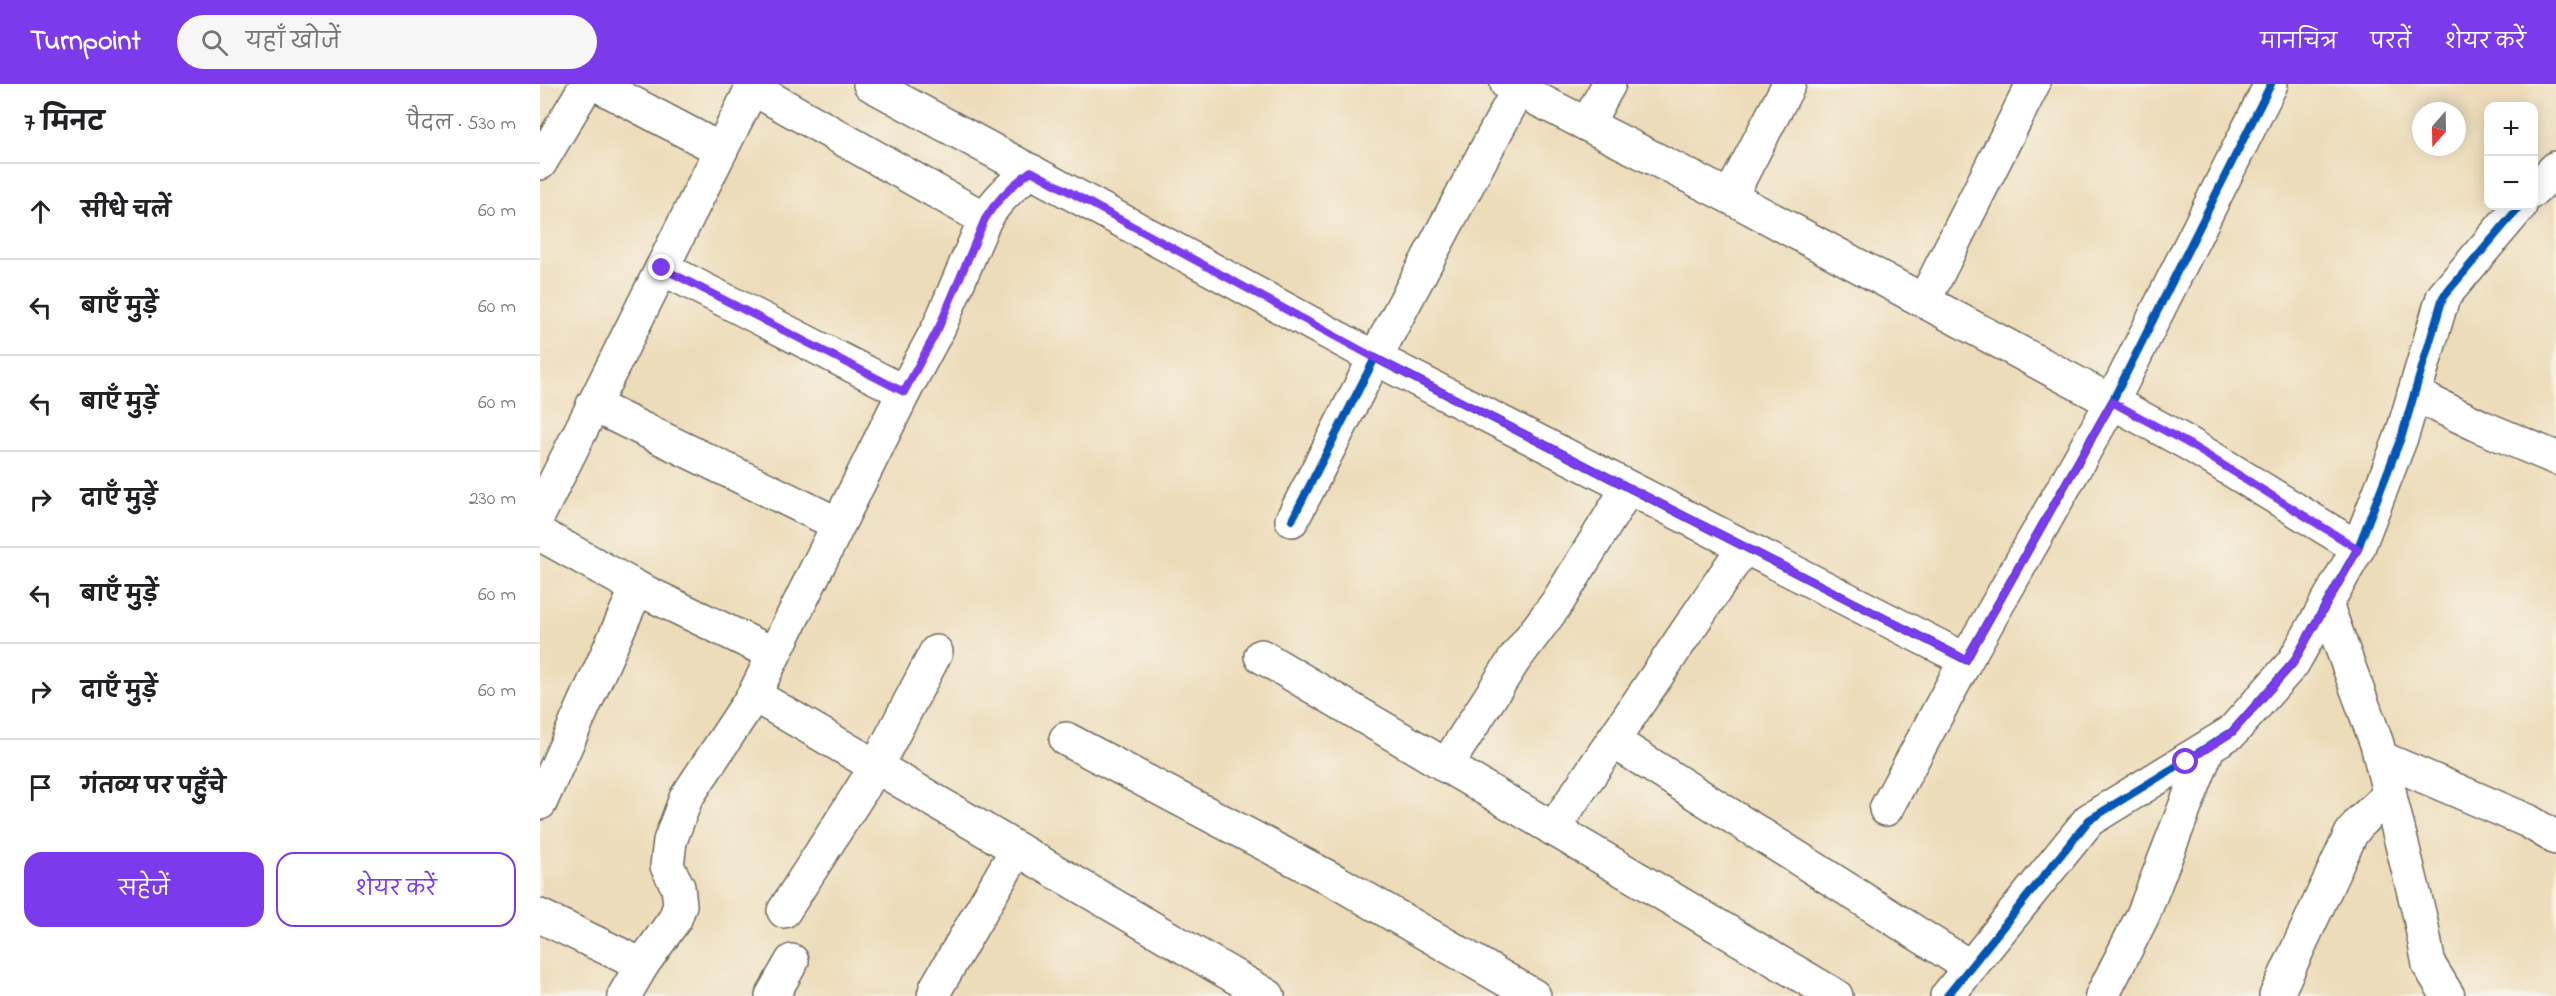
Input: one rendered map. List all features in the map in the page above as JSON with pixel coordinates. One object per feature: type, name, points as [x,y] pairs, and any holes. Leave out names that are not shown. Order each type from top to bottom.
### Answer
[{"type":"street","points":[[540,163],[587,84]]},
{"type":"street","points":[[596,84],[721,150]]},
{"type":"street","points":[[870,84],[1375,358],[1966,660]]},
{"type":"street","points":[[1587,124],[1609,84]]},
{"type":"street","points":[[1730,196],[1789,84]]},
{"type":"street","points":[[1925,299],[2033,84]]},
{"type":"street","points":[[1886,809],[1966,660],[2112,402],[2271,84]]},
{"type":"street","points":[[540,512],[753,86],[985,219]]},
{"type":"street","points":[[1292,520],[1513,87],[1730,196],[1925,299],[2189,444],[2358,549]]},
{"type":"street","points":[[2538,186],[2556,168]]},
{"type":"street","points":[[624,996],[642,965],[675,919],[680,905],[678,887],[667,866],[670,841],[686,798],[754,695],[904,392],[939,327],[985,219],[995,203],[1013,184],[1031,171]]},
{"type":"street","points":[[1947,996],[2089,820],[2232,732],[2293,663],[2358,549],[2402,435],[2443,297],[2517,210]]},
{"type":"street","points":[[662,268],[904,392]]},
{"type":"street","points":[[2414,394],[2482,427],[2556,458]]},
{"type":"street","points":[[593,405],[838,524]]},
{"type":"street","points":[[1446,766],[1514,660],[1557,603],[1628,488]]},
{"type":"street","points":[[540,534],[637,588],[774,654]]},
{"type":"street","points":[[1554,829],[1744,547]]},
{"type":"street","points":[[540,802],[637,588]]},
{"type":"street","points":[[2326,604],[2381,758],[2420,917],[2429,965],[2448,996]]},
{"type":"street","points":[[784,911],[876,767],[936,652]]},
{"type":"street","points":[[1262,656],[1836,996]]},
{"type":"street","points":[[754,695],[1268,996]]},
{"type":"street","points":[[1066,739],[1337,882],[1534,996]]},
{"type":"street","points":[[1613,741],[1970,967]]},
{"type":"street","points":[[2102,996],[2143,915],[2208,748]]},
{"type":"street","points":[[2381,758],[2528,821],[2556,837]]},
{"type":"street","points":[[2276,996],[2351,834],[2360,822],[2390,794]]},
{"type":"street","points":[[934,996],[936,988],[1017,849]]},
{"type":"street","points":[[540,916],[642,965]]},
{"type":"street","points":[[772,996],[792,961]]},
{"type":"cycle path","points":[[1292,520],[1375,358],[1966,660],[2112,402],[2271,84]]},
{"type":"cycle path","points":[[1947,996],[2089,820],[2232,732],[2293,663],[2358,548],[2402,435],[2443,297],[2517,210]]},
{"type":"route","points":[[662,268],[904,392],[939,327],[985,219],[995,203],[1013,184],[1031,171],[1375,358],[1966,660],[2112,402],[2189,444],[2358,549],[2293,663],[2232,732],[2186,762]]}]
